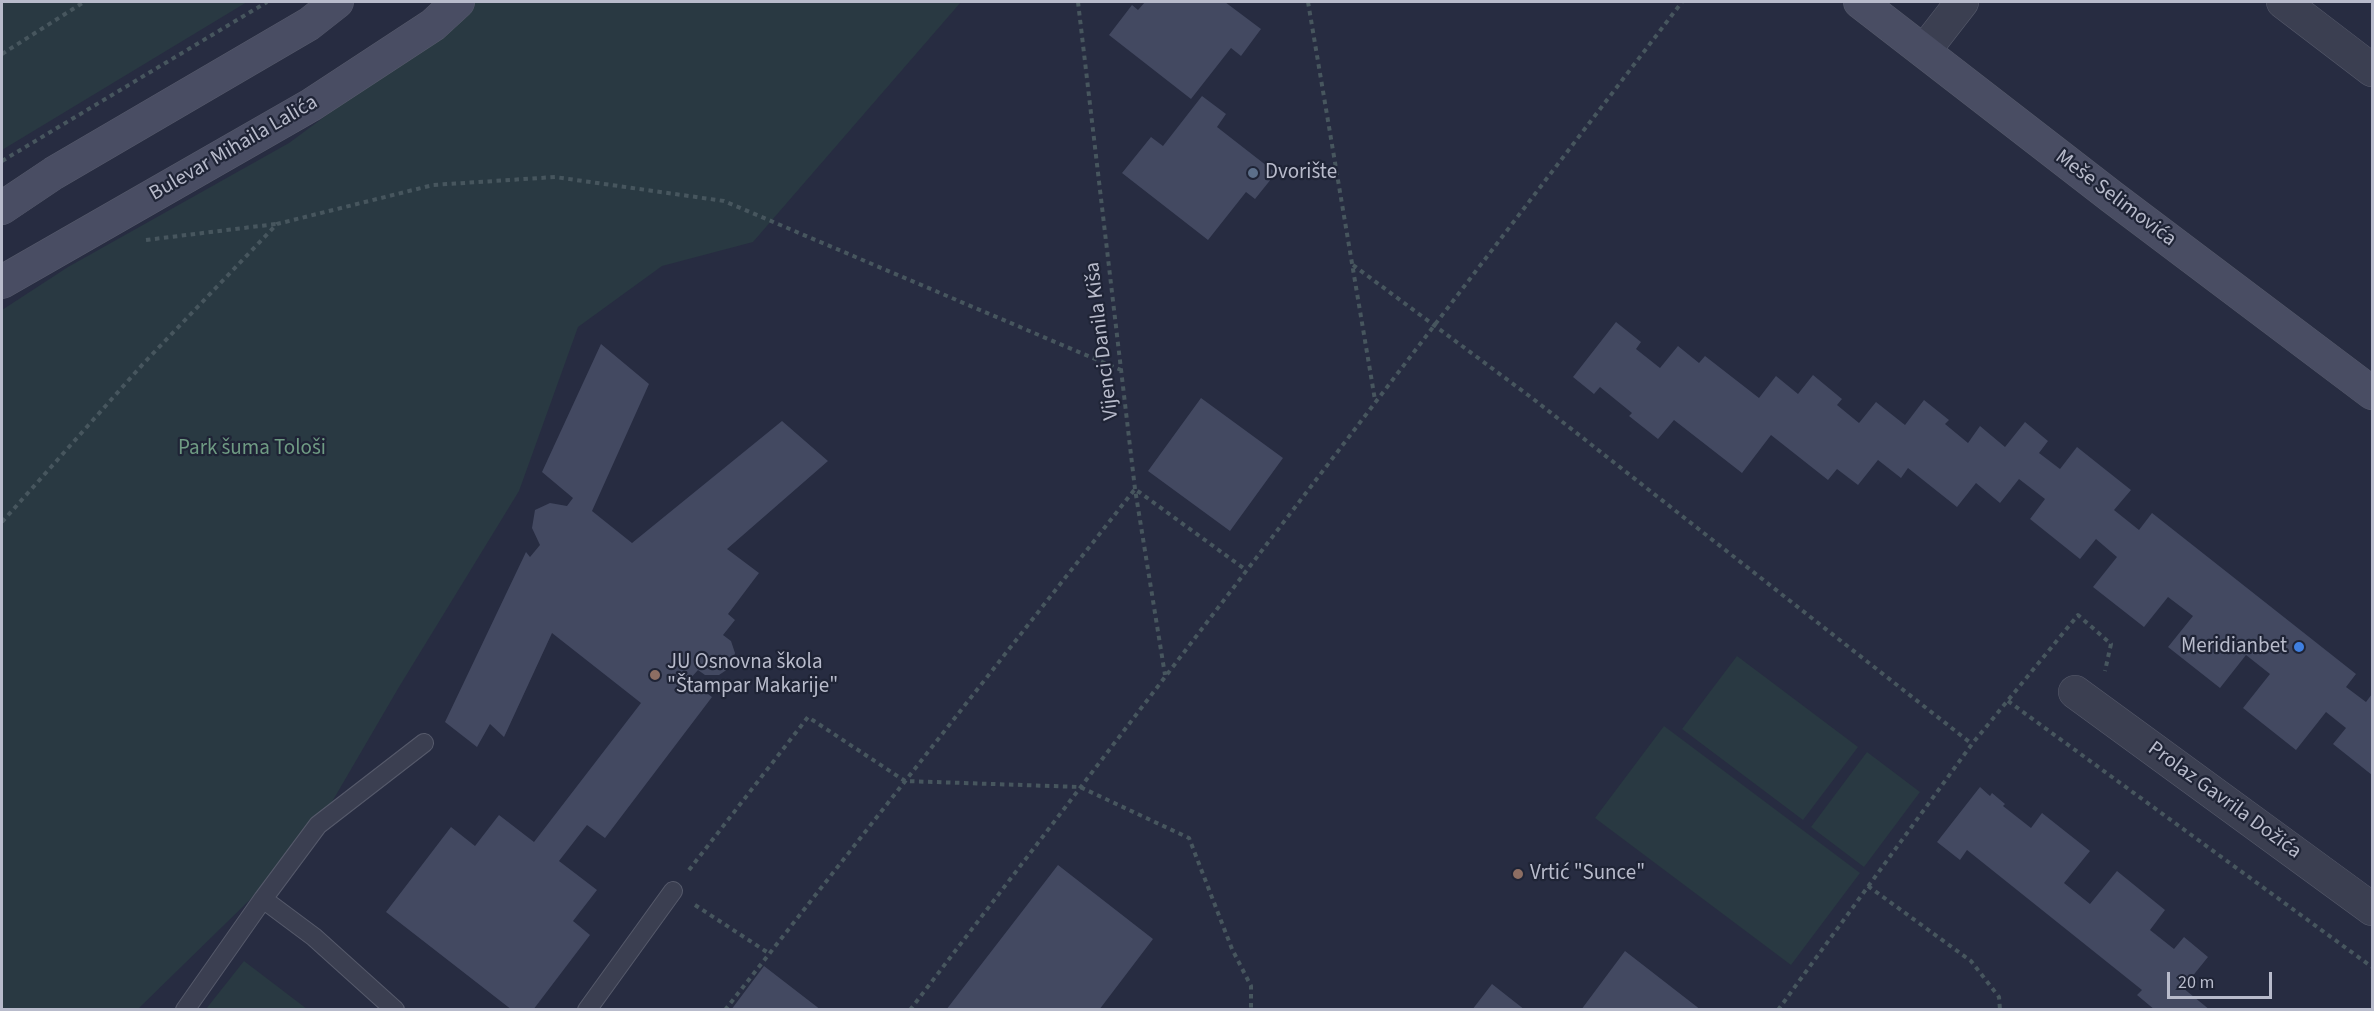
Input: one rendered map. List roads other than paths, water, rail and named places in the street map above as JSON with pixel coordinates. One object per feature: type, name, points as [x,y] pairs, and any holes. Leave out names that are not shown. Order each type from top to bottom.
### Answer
[{"type":"main road","points":[[2,208],[54,173],[309,24],[337,2]]},
{"type":"main road","name":"Bulevar Mihaila Lalića","points":[[2,282],[311,105],[433,26],[458,2]]},
{"type":"main road","name":"Meše Selimovića","points":[[1860,2],[2112,197],[2373,393]]},
{"type":"street","points":[[1924,51],[1962,2]]},
{"type":"street","points":[[2283,2],[2373,70]]},
{"type":"street","name":"Prolaz Gavrila Dožića","points":[[2075,692],[2373,909]]},
{"type":"lane","points":[[185,1010],[318,825],[424,743]]},
{"type":"lane","points":[[587,1010],[672,891]]},
{"type":"lane","points":[[263,899],[314,937],[395,1010]]},
{"type":"place","name":"Dvorište","points":[[1253,173]]},
{"type":"place","name":"Meridianbet","points":[[2299,647]]},
{"type":"place","name":"JU Osnovna škola \"Štampar Makarije\"","points":[[655,675]]},
{"type":"place","name":"Vrtić \"Sunce\"","points":[[1518,874]]},
{"type":"park label","name":"Park šuma Tološi","points":[[252,449]]}]
